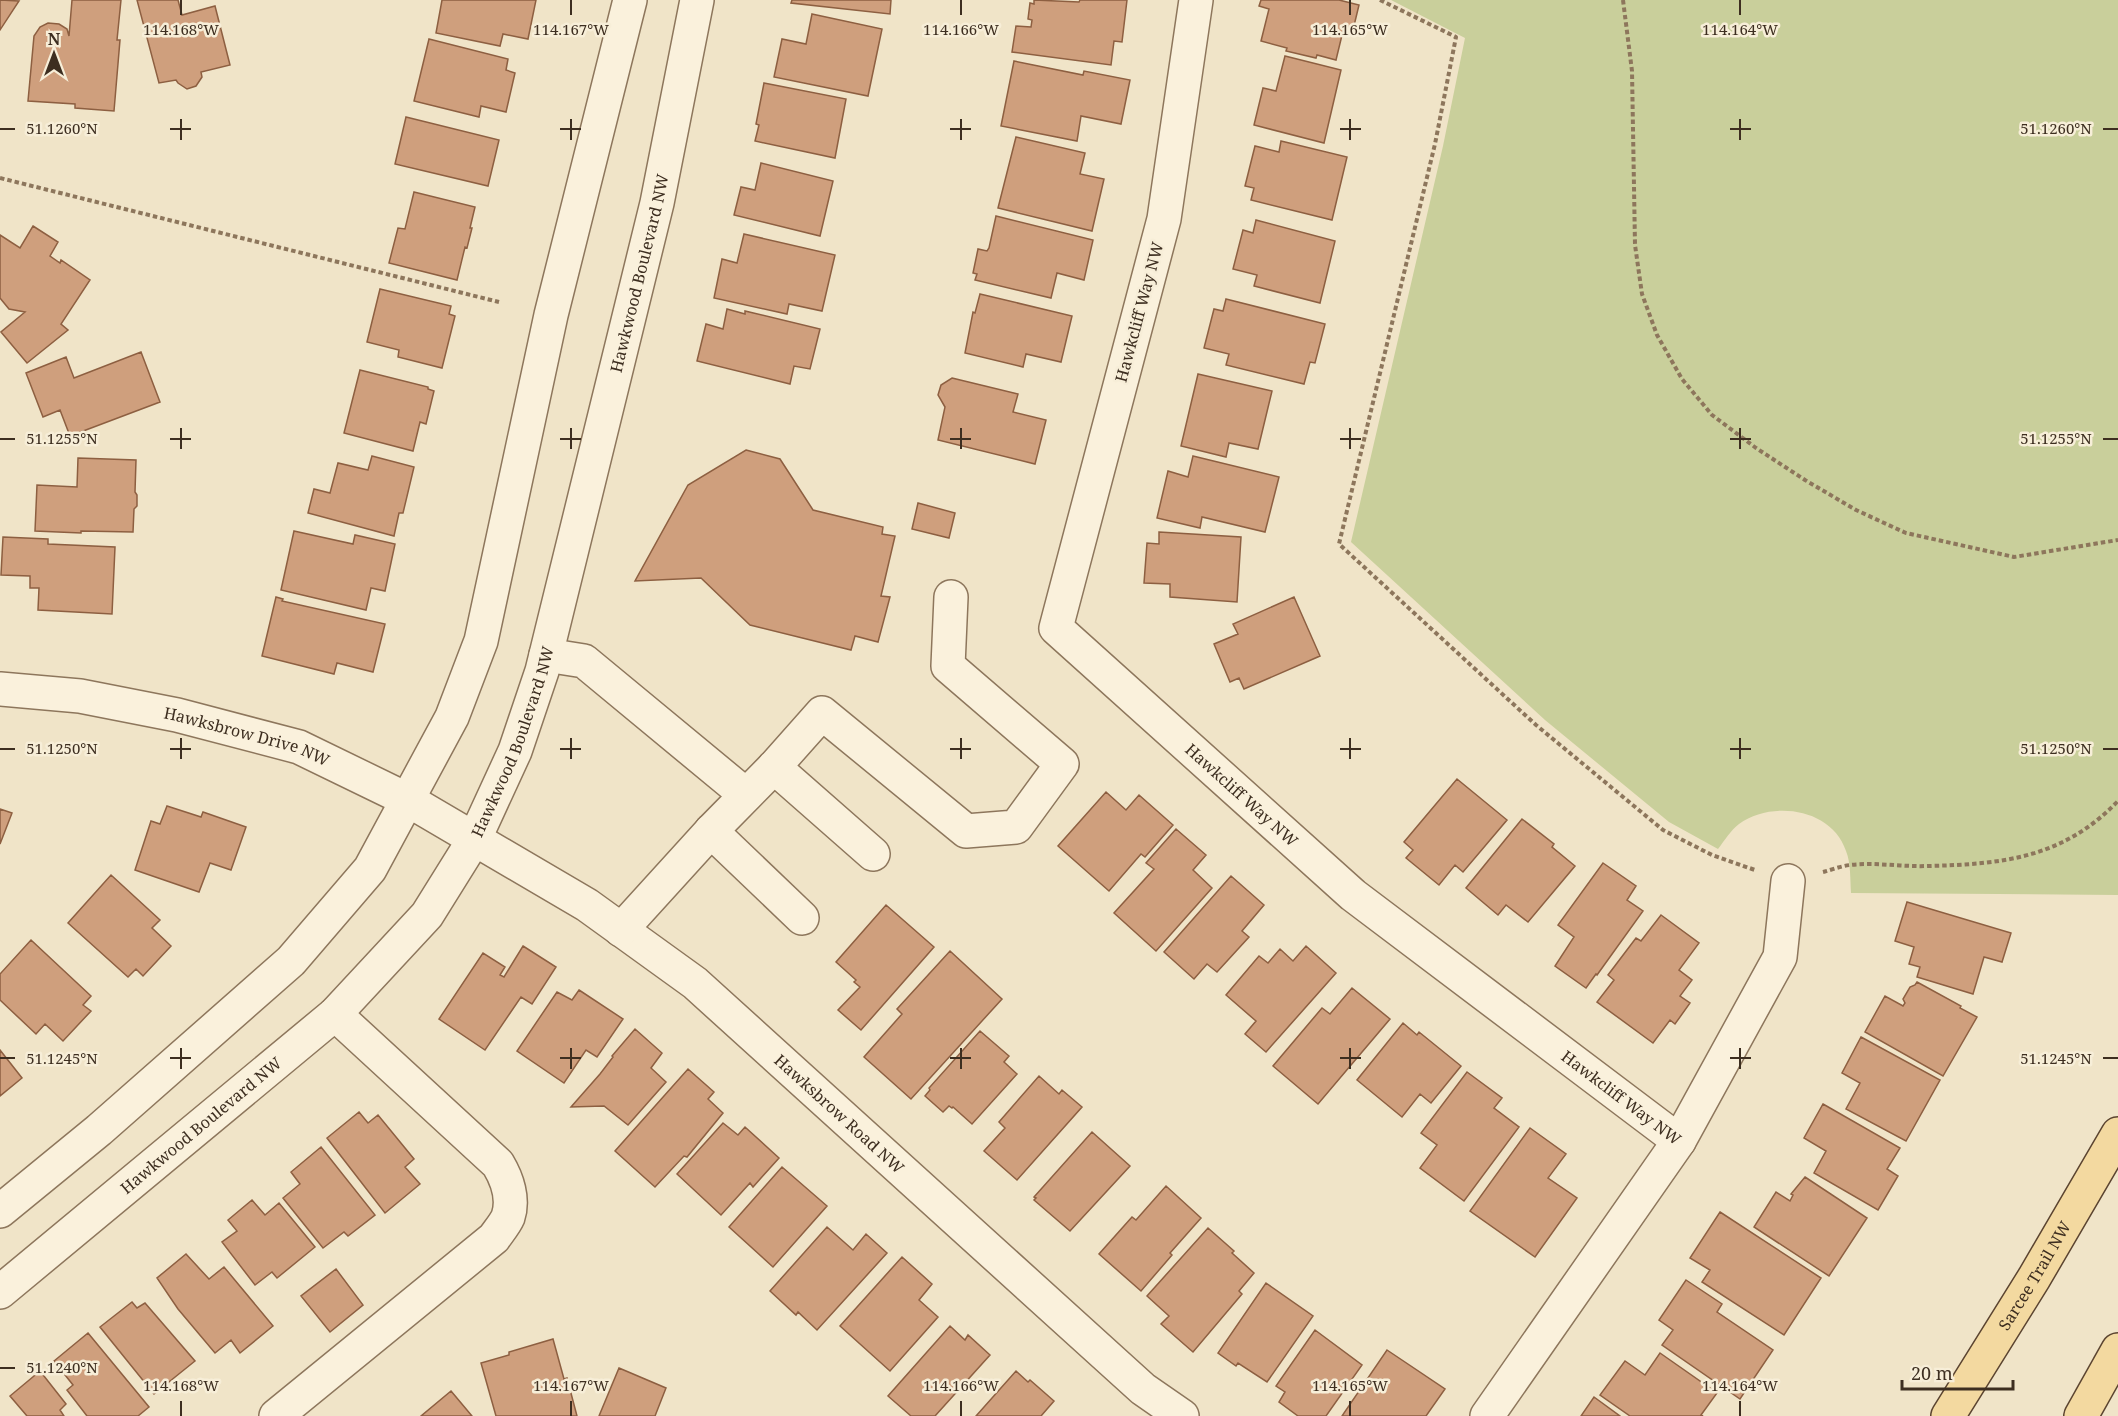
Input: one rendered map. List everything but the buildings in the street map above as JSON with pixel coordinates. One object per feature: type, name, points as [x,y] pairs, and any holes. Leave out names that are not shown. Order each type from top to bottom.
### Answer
[{"type":"main road","name":"Sarcee Trail NW","points":[[1948,1416],[2034,1278],[2118,1134]]},
{"type":"main road","points":[[2081,1416],[2118,1350]]},
{"type":"street","points":[[0,1211],[99,1130],[291,961],[370,869],[452,717],[481,641],[551,315],[630,0]]},
{"type":"street","name":"Hawkwood Boulevard NW","points":[[0,1292],[335,1014],[427,915],[475,838],[515,751],[546,655],[657,203],[697,0]]},
{"type":"street","name":"Hawkcliff Way NW","points":[[1196,0],[1164,219],[1056,628],[1353,895],[1680,1141],[1487,1416]]},
{"type":"street","points":[[621,930],[822,713],[966,831],[1016,827],[1062,764],[948,666],[951,597]]},
{"type":"street","points":[[546,655],[584,661],[746,795]]},
{"type":"street","name":"Hawksbrow Drive NW","points":[[0,690],[80,696],[177,715],[298,747],[408,800],[475,838]]},
{"type":"street","points":[[774,767],[873,854]]},
{"type":"street","points":[[711,831],[802,918]]},
{"type":"street","name":"Hawksbrow Road NW","points":[[475,838],[587,905],[695,983],[1143,1389],[1182,1416]]},
{"type":"street","points":[[1680,1141],[1780,957],[1788,881]]},
{"type":"street","points":[[276,1416],[494,1238],[507,1218],[510,1202],[505,1175],[498,1164],[335,1014]]},
{"type":"path","points":[[1380,0],[1456,37],[1435,144],[1339,544],[1536,725],[1663,830],[1712,855],[1788,881],[1850,865],[1928,866],[2008,861],[2042,852],[2073,838],[2100,819],[2118,801]]},
{"type":"path","points":[[1623,0],[1632,71],[1635,245],[1642,294],[1657,335],[1682,379],[1712,415],[1756,448],[1805,480],[1857,510],[1906,533],[2014,557],[2118,540]]},
{"type":"path","points":[[0,178],[499,302]]},
{"type":"green space","points":[[1391,0],[2118,0],[2118,895],[1851,893],[1849,861],[1839,837],[1828,825],[1800,812],[1768,812],[1752,817],[1736,826],[1718,849],[1669,822],[1545,720],[1351,542],[1443,146],[1465,38]]}]
